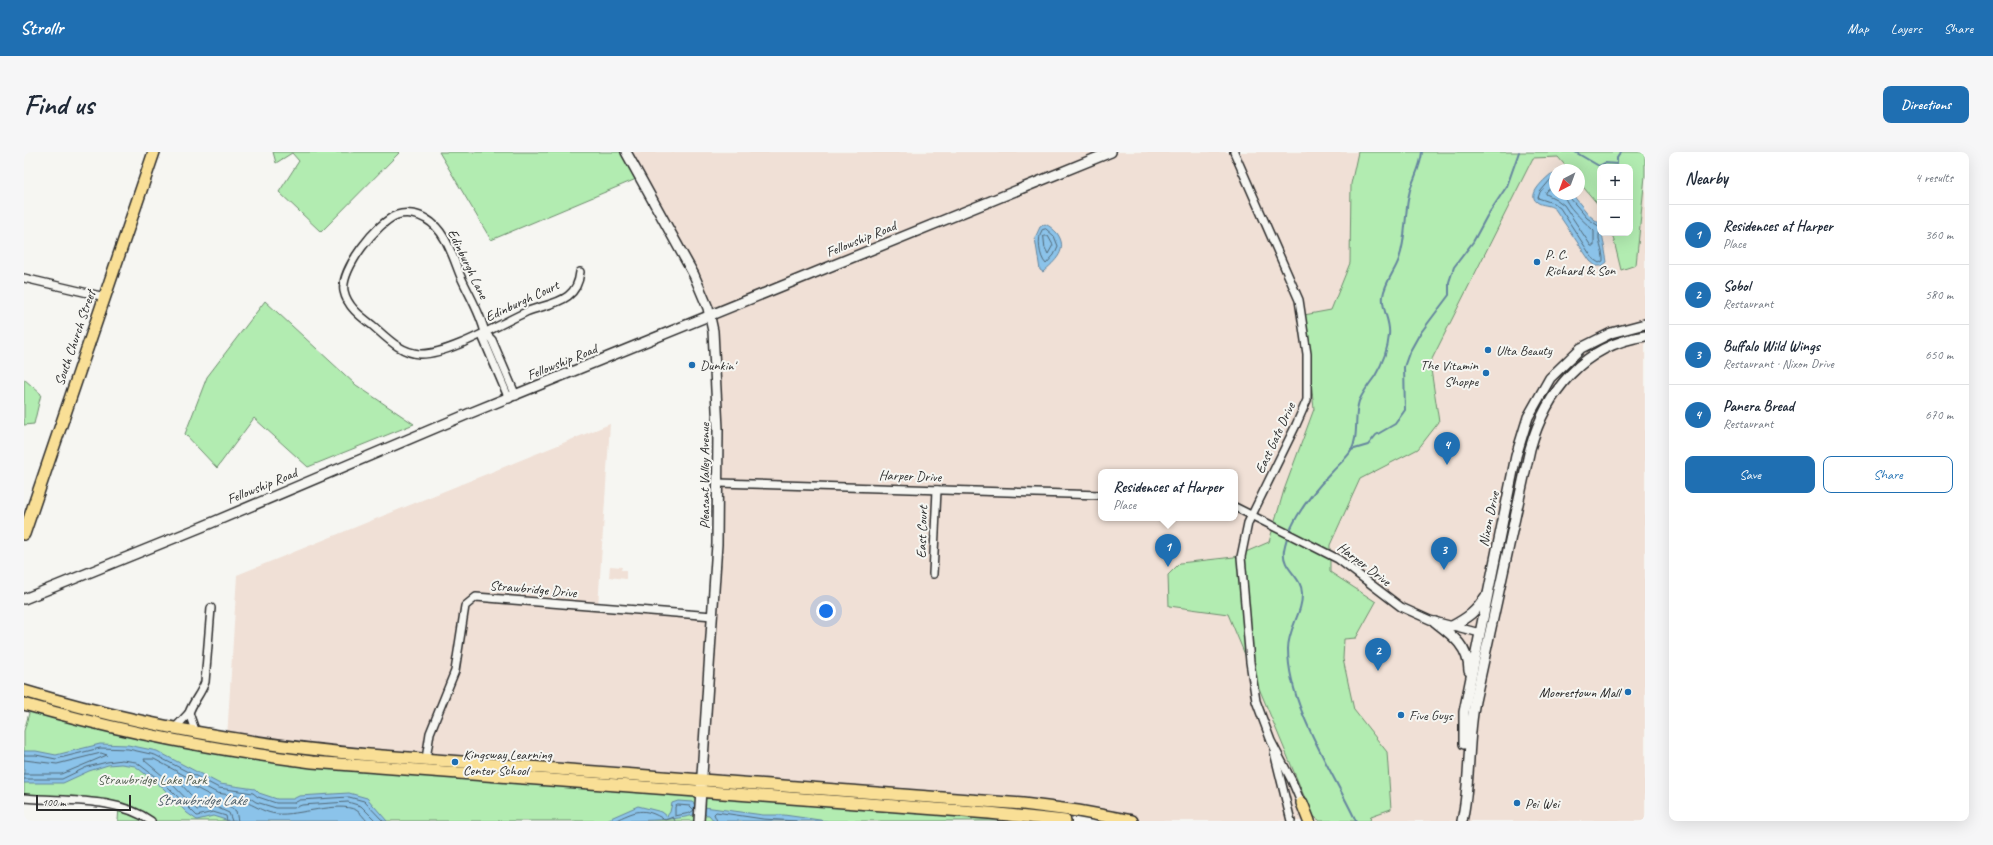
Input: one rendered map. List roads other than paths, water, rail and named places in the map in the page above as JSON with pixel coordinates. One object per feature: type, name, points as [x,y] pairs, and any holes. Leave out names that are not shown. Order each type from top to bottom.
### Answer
[{"type":"main road","name":"South Church Street","points":[[24,534],[154,152]]},
{"type":"main road","points":[[24,691],[98,712],[196,733],[322,751],[1023,804],[1078,811],[1132,821]]},
{"type":"main road","points":[[24,704],[150,736],[280,758],[701,797],[989,813],[1065,821]]},
{"type":"main road","points":[[1302,803],[1310,821]]},
{"type":"street","name":"Pleasant Valley Avenue","points":[[626,152],[694,275],[710,316],[714,331],[717,383],[717,544],[699,819]]},
{"type":"street","name":"Fellowship Road","points":[[24,599],[1111,152]]},
{"type":"street","name":"East Gate Drive","points":[[1234,152],[1299,300],[1307,354],[1307,400],[1244,534],[1241,557],[1249,652],[1256,701],[1271,740],[1302,803],[1306,821]]},
{"type":"street","name":"Edinburgh Lane","points":[[485,333],[427,354],[412,353],[404,350],[369,323],[350,305],[344,291],[345,274],[363,248],[390,219],[404,213],[419,216],[433,224],[446,243],[484,326],[485,333],[483,338],[513,397]]},
{"type":"street","name":"Edinburgh Court","points":[[485,333],[527,312],[568,296],[577,285],[580,272]]},
{"type":"street","points":[[24,278],[105,297]]},
{"type":"street","name":"Nixon Drive","points":[[1469,783],[1464,745],[1464,712],[1516,456],[1528,417],[1550,378],[1581,348],[1611,333],[1645,324]]},
{"type":"street","name":"Nixon Drive","points":[[1462,821],[1469,783],[1472,715],[1530,450],[1545,409],[1560,384],[1591,357],[1616,344],[1645,336]]},
{"type":"street","name":"Harper Drive","points":[[718,483],[1098,495]]},
{"type":"street","name":"East Court","points":[[932,574],[937,490]]},
{"type":"street","name":"Harper Drive","points":[[1238,509],[1328,553],[1347,565],[1397,605],[1435,622],[1480,633],[1489,632]]},
{"type":"street","points":[[1452,626],[1469,617],[1476,610],[1489,588]]},
{"type":"street","points":[[24,592],[38,594]]},
{"type":"street","name":"Strawbridge Drive","points":[[426,759],[430,733],[455,671],[465,606],[476,597],[713,616]]},
{"type":"street","points":[[174,728],[189,713],[193,701],[201,693],[205,682],[211,608]]},
{"type":"street","points":[[1435,622],[1462,645],[1467,654],[1470,682]]},
{"type":"street","points":[[1480,633],[1487,641]]},
{"type":"street","points":[[189,713],[196,733]]},
{"type":"street","name":"East Gate Drive","points":[[1271,740],[1291,821]]},
{"type":"street","points":[[24,798],[107,804],[126,808],[151,821]]},
{"type":"water","points":[[1549,176],[1549,200],[1577,200],[1589,215],[1597,222],[1597,236],[1603,236],[1607,262],[1602,266],[1596,266],[1590,261],[1555,209],[1539,203],[1534,199],[1535,191]]},
{"type":"water","points":[[1045,224],[1057,233],[1062,245],[1059,255],[1043,272],[1040,270],[1035,238],[1040,227]]},
{"type":"water","name":"Strawbridge Lake","points":[[100,744],[128,745],[157,751],[220,784],[255,789],[259,793],[277,799],[293,799],[299,796],[349,793],[367,798],[387,821],[229,821],[213,816],[197,820],[187,813],[163,788],[135,766],[121,764],[108,765],[89,771],[63,783],[24,783],[24,751],[36,751],[56,755]]},
{"type":"water","points":[[678,801],[692,802],[697,806],[763,815],[784,815],[827,821],[714,821],[709,815],[696,814],[666,819],[604,821],[638,806],[662,812],[667,816],[670,812],[672,803]]},
{"type":"waterway","points":[[1356,821],[1313,737],[1295,693],[1290,671],[1288,649],[1290,634],[1300,607],[1302,593],[1299,582],[1288,567],[1284,557],[1284,550],[1291,529],[1302,508],[1333,470],[1347,457],[1351,451],[1356,433],[1359,401],[1378,371],[1384,356],[1389,330],[1383,306],[1383,296],[1402,250],[1408,199],[1422,152]]},
{"type":"waterway","points":[[1351,450],[1368,445],[1376,435],[1395,424],[1405,410],[1404,367],[1409,353],[1419,335],[1449,295],[1449,282],[1454,267],[1473,242],[1487,216],[1507,186],[1519,152]]},
{"type":"waterway","points":[[1575,152],[1599,166],[1605,163],[1617,164],[1617,158],[1621,152]]},
{"type":"place","name":"P. C. Richard & Son","points":[[1537,262]]},
{"type":"place","name":"Ulta Beauty","points":[[1488,350]]},
{"type":"place","name":"Dunkin'","points":[[692,365]]},
{"type":"place","name":"The Vitamin Shoppe","points":[[1486,373]]},
{"type":"place","name":"Panera Bread","points":[[1447,465]]},
{"type":"place","name":"Residences at Harper","points":[[1168,567]]},
{"type":"place","name":"Buffalo Wild Wings","points":[[1444,570]]},
{"type":"place","name":"Sobol","points":[[1378,671]]},
{"type":"place","name":"Moorestown Mall","points":[[1628,692]]},
{"type":"place","name":"Five Guys","points":[[1401,715]]},
{"type":"place","name":"Kingsway Learning Center School","points":[[455,762]]},
{"type":"place","name":"Pei Wei","points":[[1517,803]]},
{"type":"park label","name":"Strawbridge Lake Park","points":[[152,779]]}]
